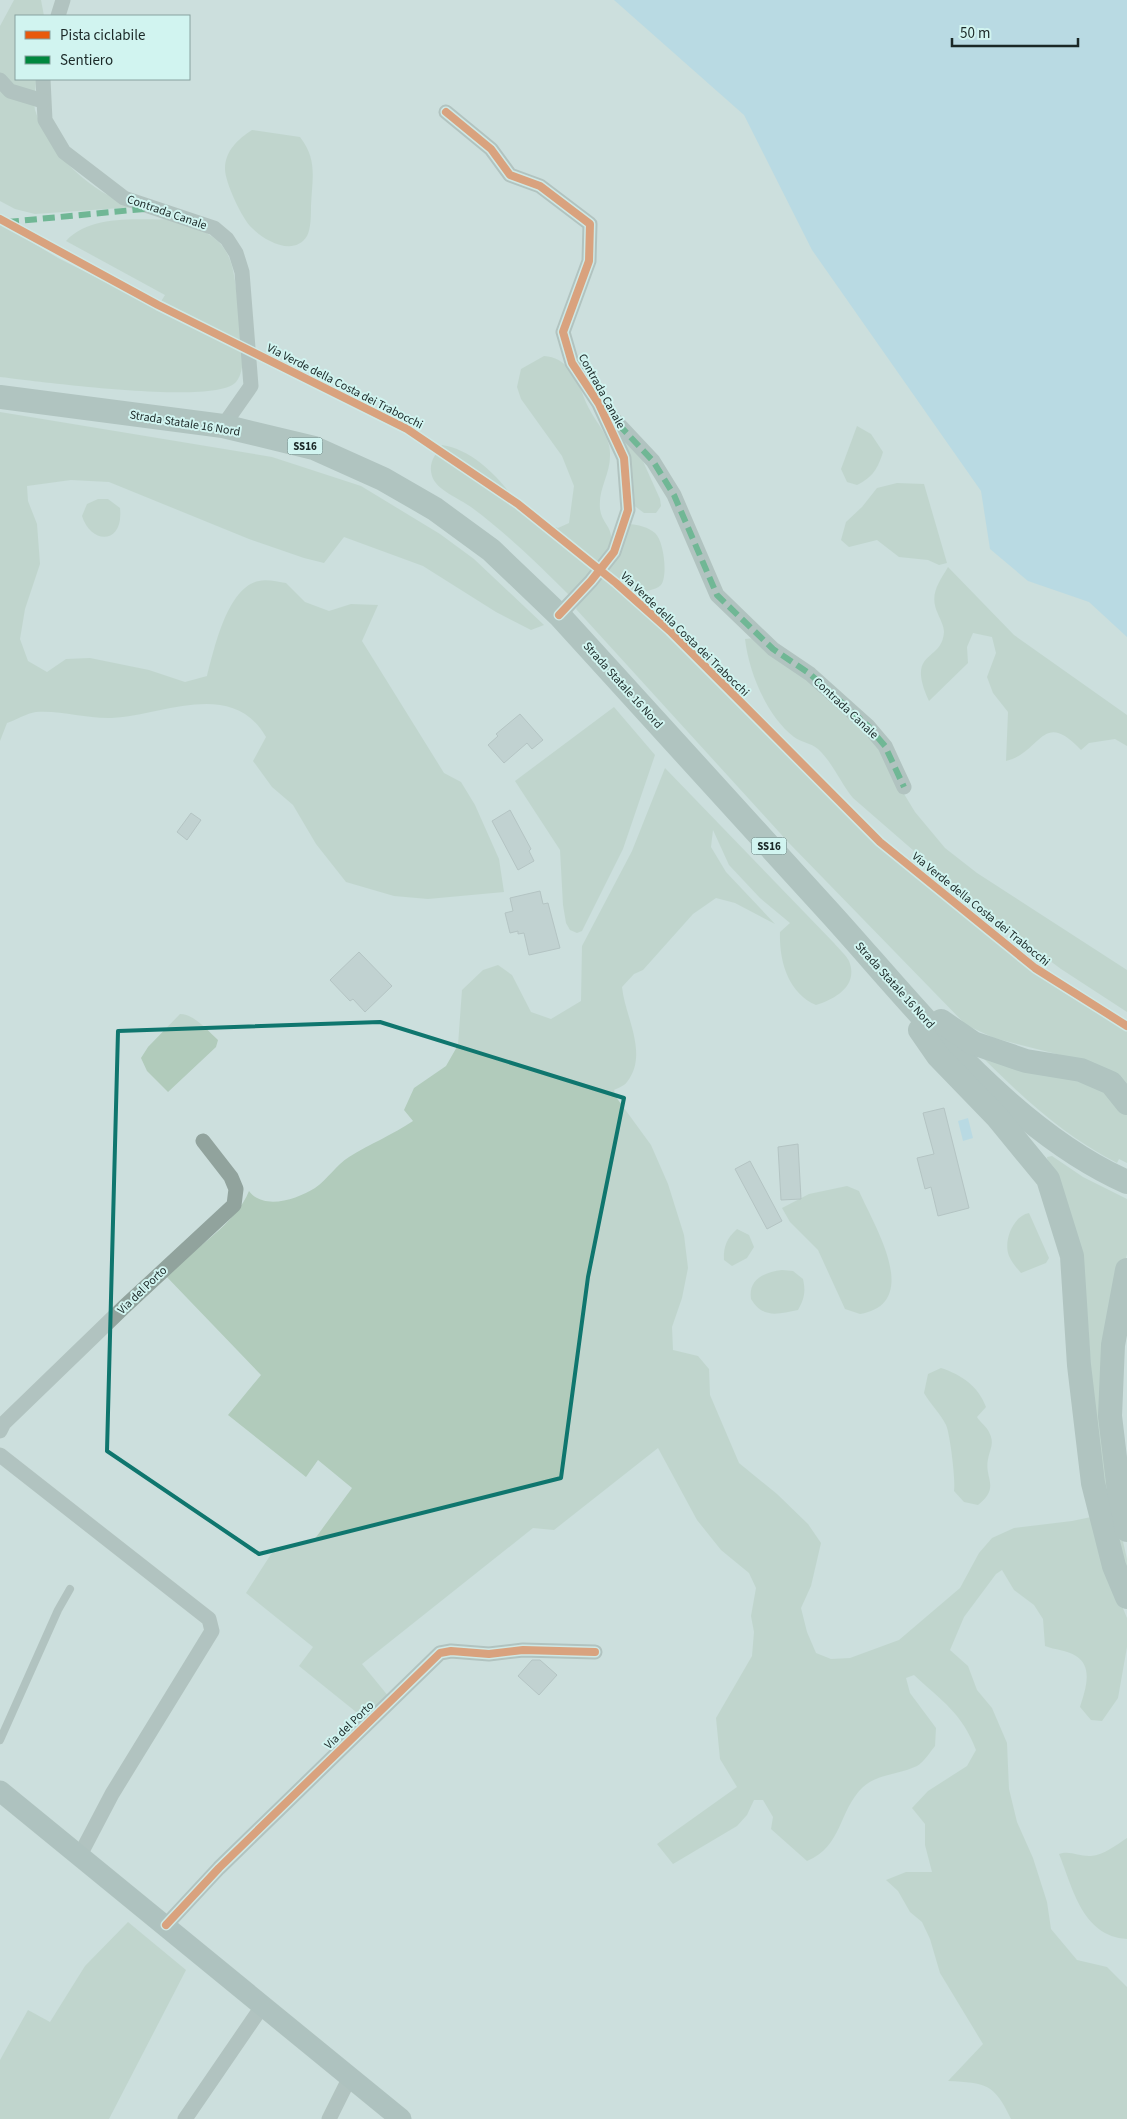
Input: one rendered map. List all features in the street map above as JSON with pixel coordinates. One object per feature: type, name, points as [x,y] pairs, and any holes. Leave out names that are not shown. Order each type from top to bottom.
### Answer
[{"type":"main road","name":"Strada Statale 16 Nord","points":[[0,397],[223,426],[314,448],[383,479],[435,508],[491,550],[559,615],[857,944],[1013,1108],[1058,1143],[1104,1172],[1127,1182]]},
{"type":"main road","points":[[857,944],[938,1056],[997,1117],[1048,1179],[1072,1256],[1079,1365],[1093,1483],[1114,1566],[1127,1597]]},
{"type":"main road","points":[[905,996],[973,1043],[1026,1060],[1081,1070],[1111,1083],[1127,1102]]},
{"type":"main road","points":[[1127,1270],[1113,1345],[1110,1416],[1119,1491],[1127,1530]]},
{"type":"street","points":[[58,15],[63,0]]},
{"type":"street","points":[[0,80],[10,91],[43,101]]},
{"type":"street","name":"Contrada Canale","points":[[43,80],[44,120],[64,152],[124,198],[214,228],[227,239],[236,253],[242,272],[251,386],[223,426]]},
{"type":"street","name":"Contrada Canale","points":[[446,112],[491,149],[510,174],[540,186],[590,224],[589,262],[563,332],[572,363],[599,404],[624,458],[628,510],[614,552],[591,581],[559,615]]},
{"type":"street","name":"Contrada Canale","points":[[599,404],[653,461],[674,495],[717,595],[773,649],[810,674],[868,726],[885,746],[904,787]]},
{"type":"street","name":"Via del Porto","points":[[0,1431],[4,1424],[117,1314],[234,1205],[236,1189],[231,1177],[203,1142]]},
{"type":"street","points":[[0,1455],[202,1613],[209,1619],[212,1631],[112,1794],[80,1855]]},
{"type":"street","name":"Via del Porto","points":[[166,1925],[213,1875],[440,1653],[451,1651],[489,1654],[523,1650],[595,1652]]},
{"type":"street","points":[[0,1791],[401,2119]]},
{"type":"street","points":[[185,2119],[263,2005]]},
{"type":"street","points":[[329,2119],[350,2077]]},
{"type":"lane","points":[[0,1740],[58,1610],[70,1589]]},
{"type":"highlighted area","points":[[380,1022],[624,1098],[588,1277],[561,1478],[259,1554],[107,1451],[118,1031]]},
{"type":"green space","points":[[14,0],[41,0],[44,15],[15,15],[15,80],[36,80],[35,110],[50,142],[74,170],[103,192],[135,207],[35,214],[15,209],[0,201],[0,26]]},
{"type":"green space","points":[[252,130],[300,137],[306,145],[313,170],[310,226],[307,236],[295,245],[279,245],[264,238],[252,228],[239,209],[231,191],[225,169],[227,157],[233,146]]},
{"type":"green space","points":[[132,219],[175,219],[204,231],[222,245],[228,254],[235,279],[243,354],[240,375],[236,382],[222,389],[196,392],[162,392],[85,387],[0,377],[0,223],[58,258],[157,308],[165,295],[66,241],[77,232],[103,222]]},
{"type":"green space","points":[[544,356],[555,358],[562,362],[573,375],[588,407],[606,436],[610,453],[609,468],[600,501],[601,515],[611,537],[609,552],[569,595],[497,527],[471,507],[438,486],[434,481],[431,471],[433,459],[442,445],[452,447],[472,457],[490,471],[529,518],[558,528],[569,523],[574,486],[562,456],[521,399],[517,387],[521,369]]},
{"type":"green space","points":[[0,412],[272,457],[361,486],[440,534],[474,559],[544,625],[531,630],[496,612],[423,566],[344,537],[324,563],[249,539],[109,482],[71,480],[27,486],[28,501],[37,524],[40,564],[25,609],[20,639],[28,661],[47,672],[66,659],[90,658],[149,670],[185,682],[207,676],[218,636],[230,607],[238,595],[248,586],[259,581],[269,580],[286,583],[305,602],[329,611],[351,604],[378,605],[362,641],[444,773],[461,782],[475,805],[499,859],[504,892],[428,899],[394,896],[346,882],[316,844],[293,805],[272,787],[253,761],[266,737],[252,719],[235,709],[216,705],[195,705],[112,718],[36,712],[7,723],[0,741]]},
{"type":"green space","points":[[607,413],[642,459],[660,499],[661,506],[656,513],[644,513],[632,504]]},
{"type":"green space","points":[[857,426],[871,434],[883,452],[874,472],[857,485],[847,482],[841,469]]},
{"type":"green space","points":[[897,483],[924,484],[947,563],[939,565],[928,560],[899,557],[877,540],[849,547],[841,540],[846,522],[862,507],[877,488]]},
{"type":"green space","points":[[98,499],[108,499],[120,508],[120,520],[117,529],[106,537],[92,532],[86,526],[82,516],[87,504]]},
{"type":"green space","points":[[630,524],[649,529],[655,533],[661,543],[665,567],[661,585],[636,595],[637,606],[894,859],[1014,957],[1063,992],[1127,1030],[1127,1090],[1076,1059],[994,1038],[966,1025],[789,843],[576,609],[583,594]]},
{"type":"green space","points":[[948,567],[1014,635],[1127,715],[1127,746],[1115,739],[1089,743],[1081,750],[1068,738],[1058,733],[1050,733],[1042,736],[1018,756],[1006,761],[1008,712],[993,693],[987,677],[996,653],[992,637],[973,633],[967,647],[968,663],[929,701],[921,673],[923,664],[942,642],[944,630],[934,601],[938,584]]},
{"type":"green space","points":[[755,638],[804,673],[883,745],[895,779],[915,812],[945,848],[977,873],[1127,970],[1127,1012],[1061,969],[983,911],[853,798],[823,754],[815,747],[794,737],[784,728],[768,706],[755,679],[747,652],[745,639]]},
{"type":"green space","points":[[614,707],[655,755],[623,849],[582,931],[577,933],[570,930],[566,923],[563,905],[560,850],[515,781]]},
{"type":"green space","points":[[665,768],[834,943],[848,959],[851,970],[851,978],[848,984],[831,999],[816,1005],[798,993],[787,975],[781,954],[780,932],[790,923],[760,898],[729,865],[713,830],[711,847],[726,872],[775,924],[735,903],[716,898],[693,914],[643,970],[634,974],[622,987],[634,1035],[636,1060],[627,1082],[614,1090],[616,1097],[651,1145],[668,1184],[684,1235],[688,1268],[682,1298],[672,1327],[673,1350],[698,1356],[709,1369],[710,1395],[739,1463],[777,1494],[808,1524],[821,1543],[811,1586],[801,1608],[807,1632],[816,1653],[831,1659],[850,1658],[899,1640],[960,1588],[979,1553],[992,1538],[1014,1528],[1096,1516],[1113,1584],[1127,1618],[1127,1647],[1118,1698],[1102,1721],[1091,1720],[1080,1707],[1087,1680],[1085,1666],[1082,1661],[1069,1652],[1045,1646],[1043,1619],[1034,1605],[1014,1590],[1002,1570],[996,1574],[964,1617],[950,1650],[968,1666],[977,1690],[992,1708],[1007,1743],[1009,1789],[1017,1822],[1033,1858],[1047,1902],[1051,1929],[1077,1960],[1107,1967],[1127,1987],[1127,2119],[1011,2119],[999,2098],[987,2087],[980,2084],[948,2081],[983,2044],[940,1973],[930,1939],[922,1922],[910,1912],[898,1891],[886,1880],[906,1872],[932,1872],[925,1845],[925,1824],[912,1808],[928,1791],[967,1766],[976,1750],[958,1717],[914,1675],[906,1678],[910,1693],[936,1728],[935,1746],[917,1766],[875,1779],[863,1787],[855,1796],[834,1837],[819,1854],[807,1861],[771,1829],[773,1817],[763,1800],[754,1800],[747,1815],[737,1826],[673,1864],[657,1844],[737,1787],[720,1759],[716,1718],[752,1656],[754,1632],[751,1616],[756,1588],[749,1573],[721,1550],[697,1520],[658,1448],[554,1530],[533,1528],[362,1664],[389,1697],[366,1720],[299,1666],[313,1647],[246,1593],[275,1548],[314,1540],[352,1488],[318,1460],[306,1477],[228,1415],[261,1375],[164,1274],[224,1226],[243,1203],[249,1191],[263,1201],[272,1202],[299,1196],[315,1188],[349,1157],[413,1121],[404,1110],[414,1088],[446,1066],[458,1045],[462,990],[483,970],[498,965],[512,975],[531,1012],[551,1019],[581,1001],[582,946],[632,851]]},
{"type":"green space","points":[[180,1014],[196,1020],[218,1040],[216,1047],[168,1092],[147,1071],[141,1058],[148,1047]]},
{"type":"green space","points":[[969,1044],[1094,1080],[1127,1107],[1127,1163],[1119,1159],[1117,1163],[1075,1138],[1056,1124],[1020,1094]]},
{"type":"green space","points":[[1052,1156],[1083,1177],[1127,1199],[1127,1254],[1114,1314],[1121,1533],[1127,1559],[1127,1582],[1098,1466],[1083,1256],[1048,1164],[1047,1157]]},
{"type":"green space","points":[[847,1186],[859,1191],[882,1242],[889,1261],[892,1279],[889,1295],[879,1307],[860,1314],[845,1309],[818,1250],[790,1222],[782,1208],[809,1194]]},
{"type":"green space","points":[[1029,1213],[1049,1258],[1046,1263],[1021,1273],[1009,1256],[1007,1243],[1014,1224],[1023,1215]]},
{"type":"green space","points":[[737,1229],[749,1235],[754,1247],[747,1258],[732,1266],[724,1260],[724,1251],[728,1239]]},
{"type":"green space","points":[[782,1270],[793,1271],[803,1279],[804,1295],[798,1310],[771,1314],[761,1310],[751,1299],[752,1286],[764,1275]]},
{"type":"green space","points":[[941,1368],[956,1374],[974,1387],[986,1407],[977,1417],[988,1430],[992,1439],[987,1466],[990,1488],[985,1499],[978,1505],[964,1502],[954,1491],[948,1430],[924,1393],[928,1374]]},
{"type":"green space","points":[[1127,1838],[1127,1939],[1112,1936],[1099,1929],[1089,1920],[1075,1895],[1059,1854],[1067,1853],[1087,1856],[1101,1854]]},
{"type":"green space","points":[[128,1922],[186,1970],[109,2119],[0,2119],[0,2060],[28,2010],[50,2022],[85,1966]]},
{"type":"water","points":[[614,0],[1127,0],[1127,637],[1089,602],[1028,581],[990,549],[981,491],[812,250],[744,115]]},
{"type":"water","points":[[968,1118],[973,1138],[963,1141],[958,1121]]},
{"type":"building","points":[[520,714],[543,740],[532,749],[527,743],[504,763],[488,745],[498,736],[496,734]]},
{"type":"building","points":[[510,810],[531,849],[529,851],[534,861],[518,870],[492,821]]},
{"type":"building","points":[[191,813],[201,820],[187,840],[177,832]]},
{"type":"building","points":[[540,891],[543,904],[548,903],[560,948],[529,955],[524,933],[518,934],[518,931],[510,933],[505,913],[513,911],[510,898]]},
{"type":"building","points":[[359,952],[392,986],[365,1012],[353,999],[350,1001],[330,980]]},
{"type":"building","points":[[944,1108],[969,1208],[938,1216],[931,1187],[925,1189],[917,1158],[934,1154],[923,1113]]},
{"type":"building","points":[[798,1144],[801,1199],[781,1200],[778,1147]]},
{"type":"building","points":[[750,1161],[782,1221],[767,1229],[735,1169]]},
{"type":"building","points":[[532,1660],[540,1660],[557,1675],[539,1695],[518,1676]]},
{"type":"marked path","points":[[7,222],[154,208]]},
{"type":"marked path","points":[[606,411],[653,461],[674,495],[717,595],[773,649],[810,674],[868,726],[885,746],[904,787]]},
{"type":"cycle path","points":[[446,112],[491,149],[510,175],[540,186],[590,224],[589,261],[563,332],[572,363],[599,404],[624,458],[628,510],[614,552],[591,581],[559,615]]},
{"type":"cycle path","name":"Via Verde della Costa dei Trabocchi","points":[[0,219],[158,305],[407,429],[518,504],[616,583],[670,631],[880,842],[1035,968],[1127,1026]]},
{"type":"cycle path","points":[[166,1925],[219,1868],[440,1653],[451,1651],[489,1654],[523,1650],[595,1652]]}]
